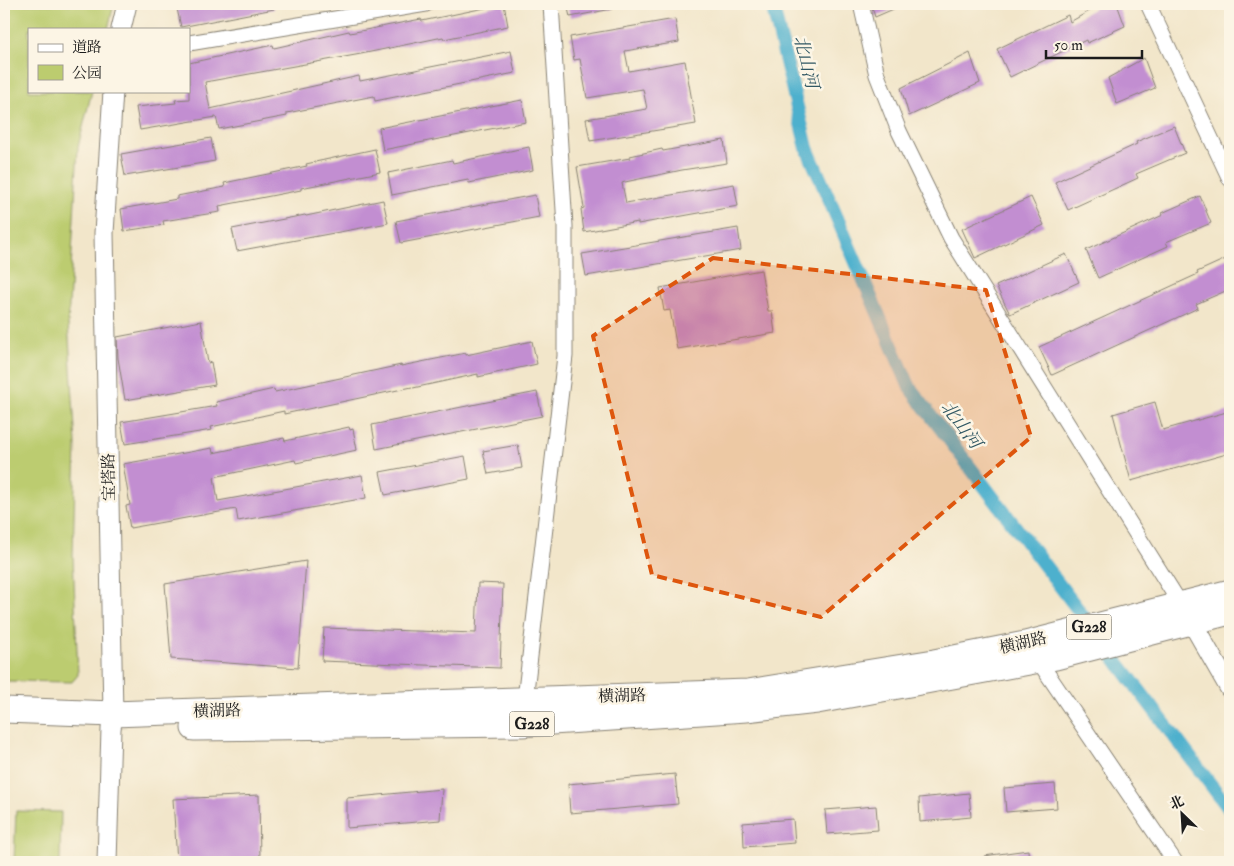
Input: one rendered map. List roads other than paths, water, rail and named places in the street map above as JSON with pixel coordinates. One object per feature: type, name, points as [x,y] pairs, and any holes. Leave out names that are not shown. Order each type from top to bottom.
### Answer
[{"type":"highway","name":"横湖路","points":[[1186,613],[1230,592]]},
{"type":"highway","name":"横湖路","points":[[4,724],[112,722],[522,724],[746,709],[817,701],[1040,654],[1186,613],[1230,612]]},
{"type":"highway","name":"横湖路","points":[[4,710],[112,722],[525,700],[748,692],[934,662],[1040,654],[1156,620]]},
{"type":"street","points":[[121,28],[127,4]]},
{"type":"street","points":[[190,43],[426,4]]},
{"type":"street","points":[[522,724],[565,356],[565,226],[551,4]]},
{"type":"street","points":[[861,4],[877,76],[899,131],[951,238],[1186,613],[1230,689]]},
{"type":"street","points":[[1148,4],[1230,179]]},
{"type":"street","name":"宝塔路","points":[[107,862],[112,722],[104,233],[113,92]]},
{"type":"street","points":[[1040,654],[1175,862]]},
{"type":"waterway","name":"北山河","points":[[772,4],[807,148],[910,388],[1230,810]]}]
